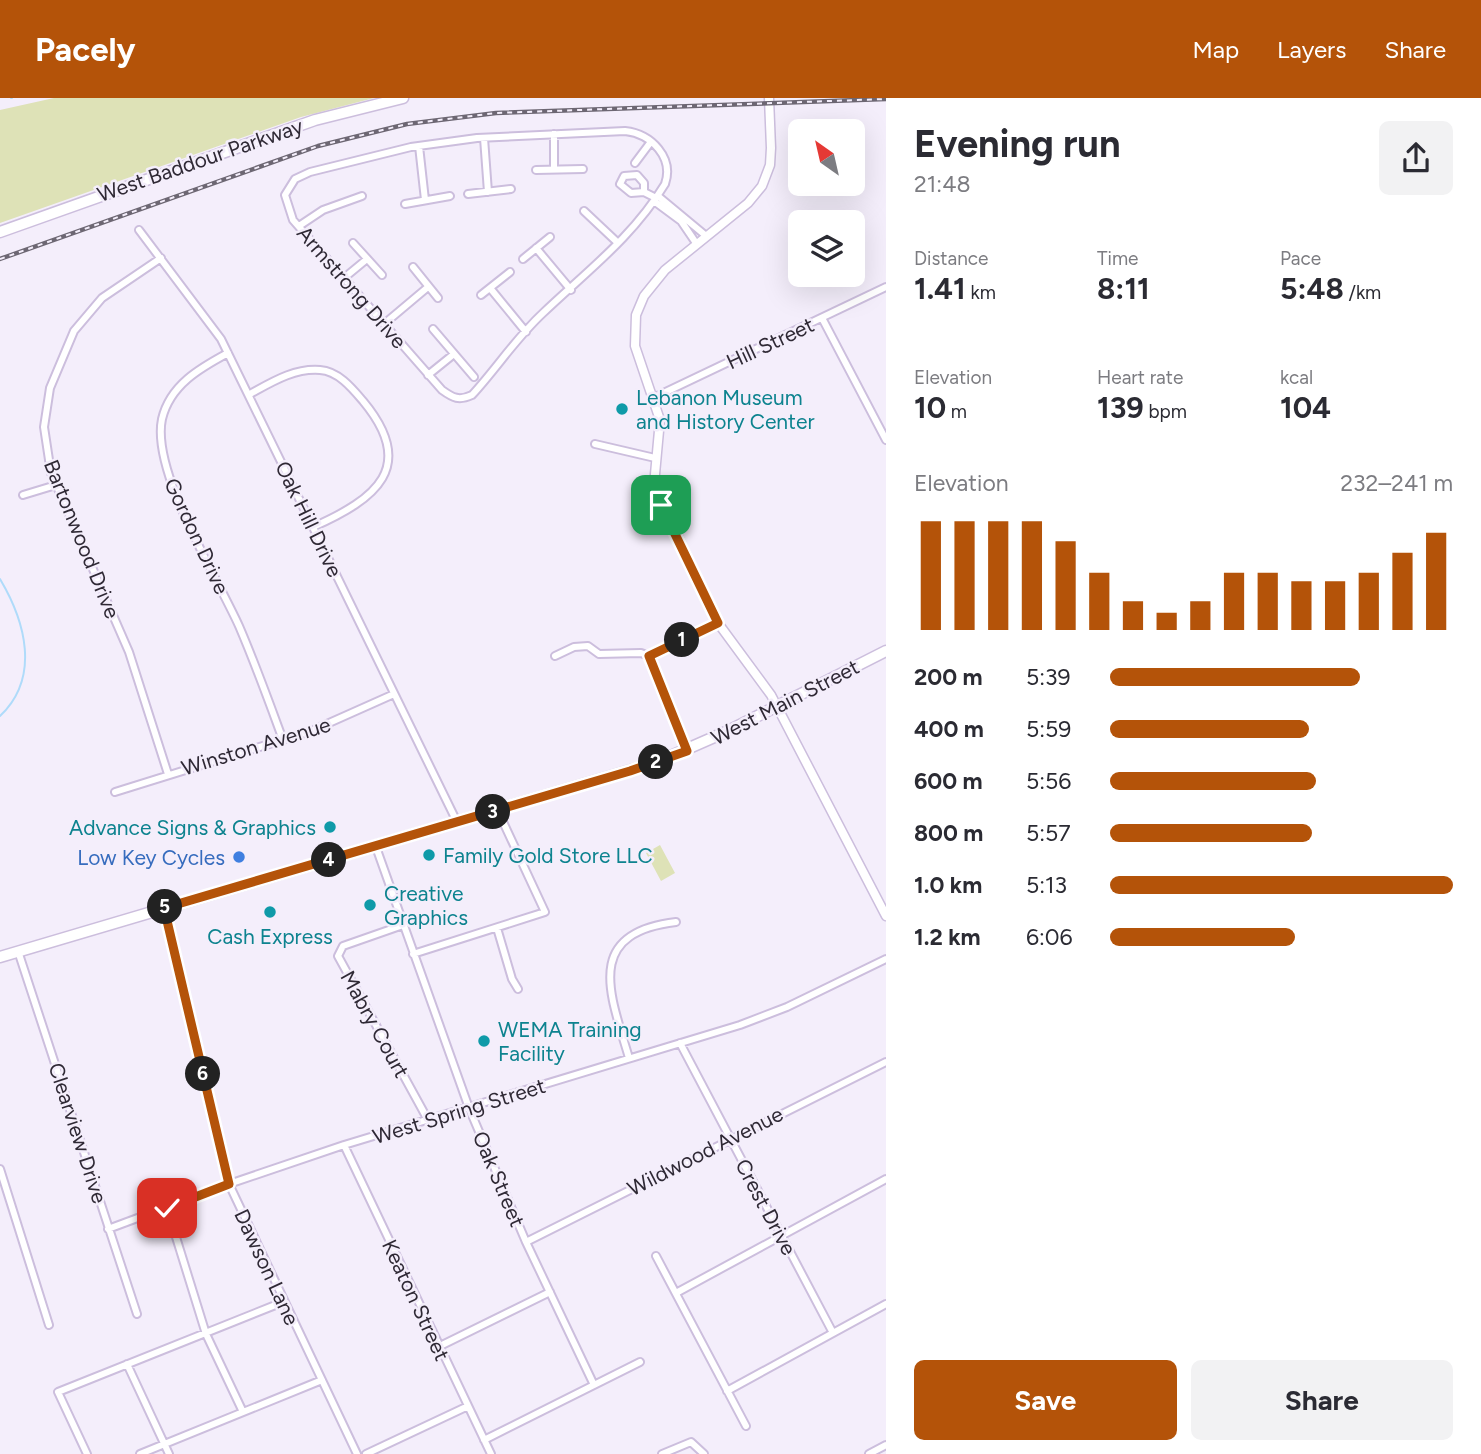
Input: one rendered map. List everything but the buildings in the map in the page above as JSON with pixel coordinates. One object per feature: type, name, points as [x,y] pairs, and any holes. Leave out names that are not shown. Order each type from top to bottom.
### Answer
[{"type":"main road","name":"West Baddour Parkway","points":[[0,232],[315,120],[404,98]]},
{"type":"main road","name":"West Main Street","points":[[0,957],[630,771],[687,751],[886,651]]},
{"type":"street","points":[[769,98],[770,165],[762,186],[748,203],[705,235],[653,282],[643,296],[636,314],[635,346],[653,398],[660,434],[655,458],[656,493],[718,623],[761,680],[886,916]]},
{"type":"street","name":"Armstrong Drive","points":[[625,131],[650,143],[666,156],[670,171],[656,199],[618,243],[526,332],[472,396],[454,398],[428,374],[299,226],[289,212],[285,195],[295,179],[341,163],[419,146],[484,138],[554,134],[625,131]]},
{"type":"street","points":[[554,134],[554,169]]},
{"type":"street","points":[[484,138],[488,192]]},
{"type":"street","points":[[635,163],[650,143]]},
{"type":"street","points":[[419,146],[425,200]]},
{"type":"street","points":[[537,170],[583,169]]},
{"type":"street","points":[[468,194],[512,189]]},
{"type":"street","points":[[644,191],[705,235]]},
{"type":"street","points":[[299,226],[323,210],[362,196]]},
{"type":"street","points":[[405,204],[450,196]]},
{"type":"street","points":[[656,199],[681,221],[696,243]]},
{"type":"street","points":[[584,211],[618,243]]},
{"type":"street","name":"Oak Hill Drive","points":[[139,230],[210,323],[250,394],[457,822]]},
{"type":"street","points":[[523,259],[550,237]]},
{"type":"street","points":[[354,243],[382,275]]},
{"type":"street","points":[[536,248],[571,290]]},
{"type":"street","name":"Bartonwood Drive","points":[[161,258],[102,298],[67,342],[50,388],[44,428],[55,485],[129,652],[168,774]]},
{"type":"street","points":[[344,278],[368,259]]},
{"type":"street","points":[[413,267],[438,298]]},
{"type":"street","points":[[481,295],[510,272]]},
{"type":"street","points":[[384,324],[428,287]]},
{"type":"street","name":"Hill Street","points":[[653,398],[886,287]]},
{"type":"street","points":[[490,288],[526,332]]},
{"type":"street","points":[[822,318],[886,440]]},
{"type":"street","points":[[433,329],[474,377]]},
{"type":"street","name":"Gordon Drive","points":[[228,354],[192,374],[172,397],[162,419],[160,445],[173,488],[252,655],[283,740]]},
{"type":"street","points":[[428,374],[454,354]]},
{"type":"street","points":[[250,394],[295,372],[327,370],[361,398],[383,429],[390,459],[381,482],[360,504],[313,527]]},
{"type":"street","points":[[595,444],[655,458]]},
{"type":"street","points":[[23,495],[55,485]]},
{"type":"street","points":[[555,656],[587,646],[599,654],[638,653],[649,656],[718,623]]},
{"type":"street","points":[[649,656],[687,751]]},
{"type":"street","name":"Winston Avenue","points":[[115,792],[283,740],[345,718],[394,694]]},
{"type":"street","points":[[413,954],[545,912],[498,811]]},
{"type":"street","name":"Oak Street","points":[[376,847],[469,1108],[526,1242],[594,1385]]},
{"type":"street","name":"Dawson Lane","points":[[164,908],[229,1184],[357,1454]]},
{"type":"street","points":[[629,1058],[609,986],[612,961],[631,936],[652,927],[676,922]]},
{"type":"street","name":"Mabry Court","points":[[403,925],[343,946],[338,956],[428,1120]]},
{"type":"street","points":[[497,928],[512,979],[518,989]]},
{"type":"street","name":"Clearview Drive","points":[[18,951],[137,1314]]},
{"type":"street","name":"West Spring Street","points":[[108,1229],[344,1145],[767,1015],[886,960]]},
{"type":"street","name":"Crest Drive","points":[[680,1043],[834,1333]]},
{"type":"street","name":"Wildwood Avenue","points":[[526,1242],[729,1138],[886,1062]]},
{"type":"street","name":"Keaton Street","points":[[344,1145],[491,1454]]},
{"type":"street","points":[[0,1169],[49,1325]]},
{"type":"street","points":[[676,1293],[886,1179]]},
{"type":"street","points":[[167,1208],[206,1334],[243,1412]]},
{"type":"street","points":[[656,1256],[746,1426]]},
{"type":"street","points":[[438,1347],[550,1292]]},
{"type":"street","points":[[87,1454],[58,1392],[283,1302]]},
{"type":"street","points":[[727,1391],[886,1304]]},
{"type":"street","points":[[484,1440],[640,1362]]},
{"type":"street","points":[[127,1364],[169,1454]]},
{"type":"street","points":[[140,1454],[322,1380]]},
{"type":"street","points":[[366,1454],[467,1406]]},
{"type":"street","points":[[662,1454],[691,1442],[704,1454]]},
{"type":"street","points":[[869,1454],[886,1445]]},
{"type":"green space","points":[[54,98],[374,98],[301,117],[0,223],[0,110]]},
{"type":"green space","points":[[660,845],[675,873],[661,881],[646,853]]},
{"type":"waterway","points":[[0,579],[16,613],[25,649],[21,684],[13,701],[0,716]]},
{"type":"railway","points":[[0,259],[318,146],[407,124],[496,113],[886,99]]},
{"type":"place","name":"Lebanon Museum and History Center","points":[[622,409]]},
{"type":"place","name":"Advance Signs & Graphics","points":[[330,827]]},
{"type":"place","name":"Family Gold Store LLC","points":[[429,855]]},
{"type":"place","name":"Low Key Cycles","points":[[239,857]]},
{"type":"place","name":"Creative Graphics","points":[[370,905]]},
{"type":"place","name":"Cash Express","points":[[270,912]]},
{"type":"place","name":"WEMA Training Facility","points":[[484,1041]]},
{"type":"route","points":[[167,1208],[229,1184],[164,908],[498,811],[687,751],[649,656],[718,623],[661,505]]}]
